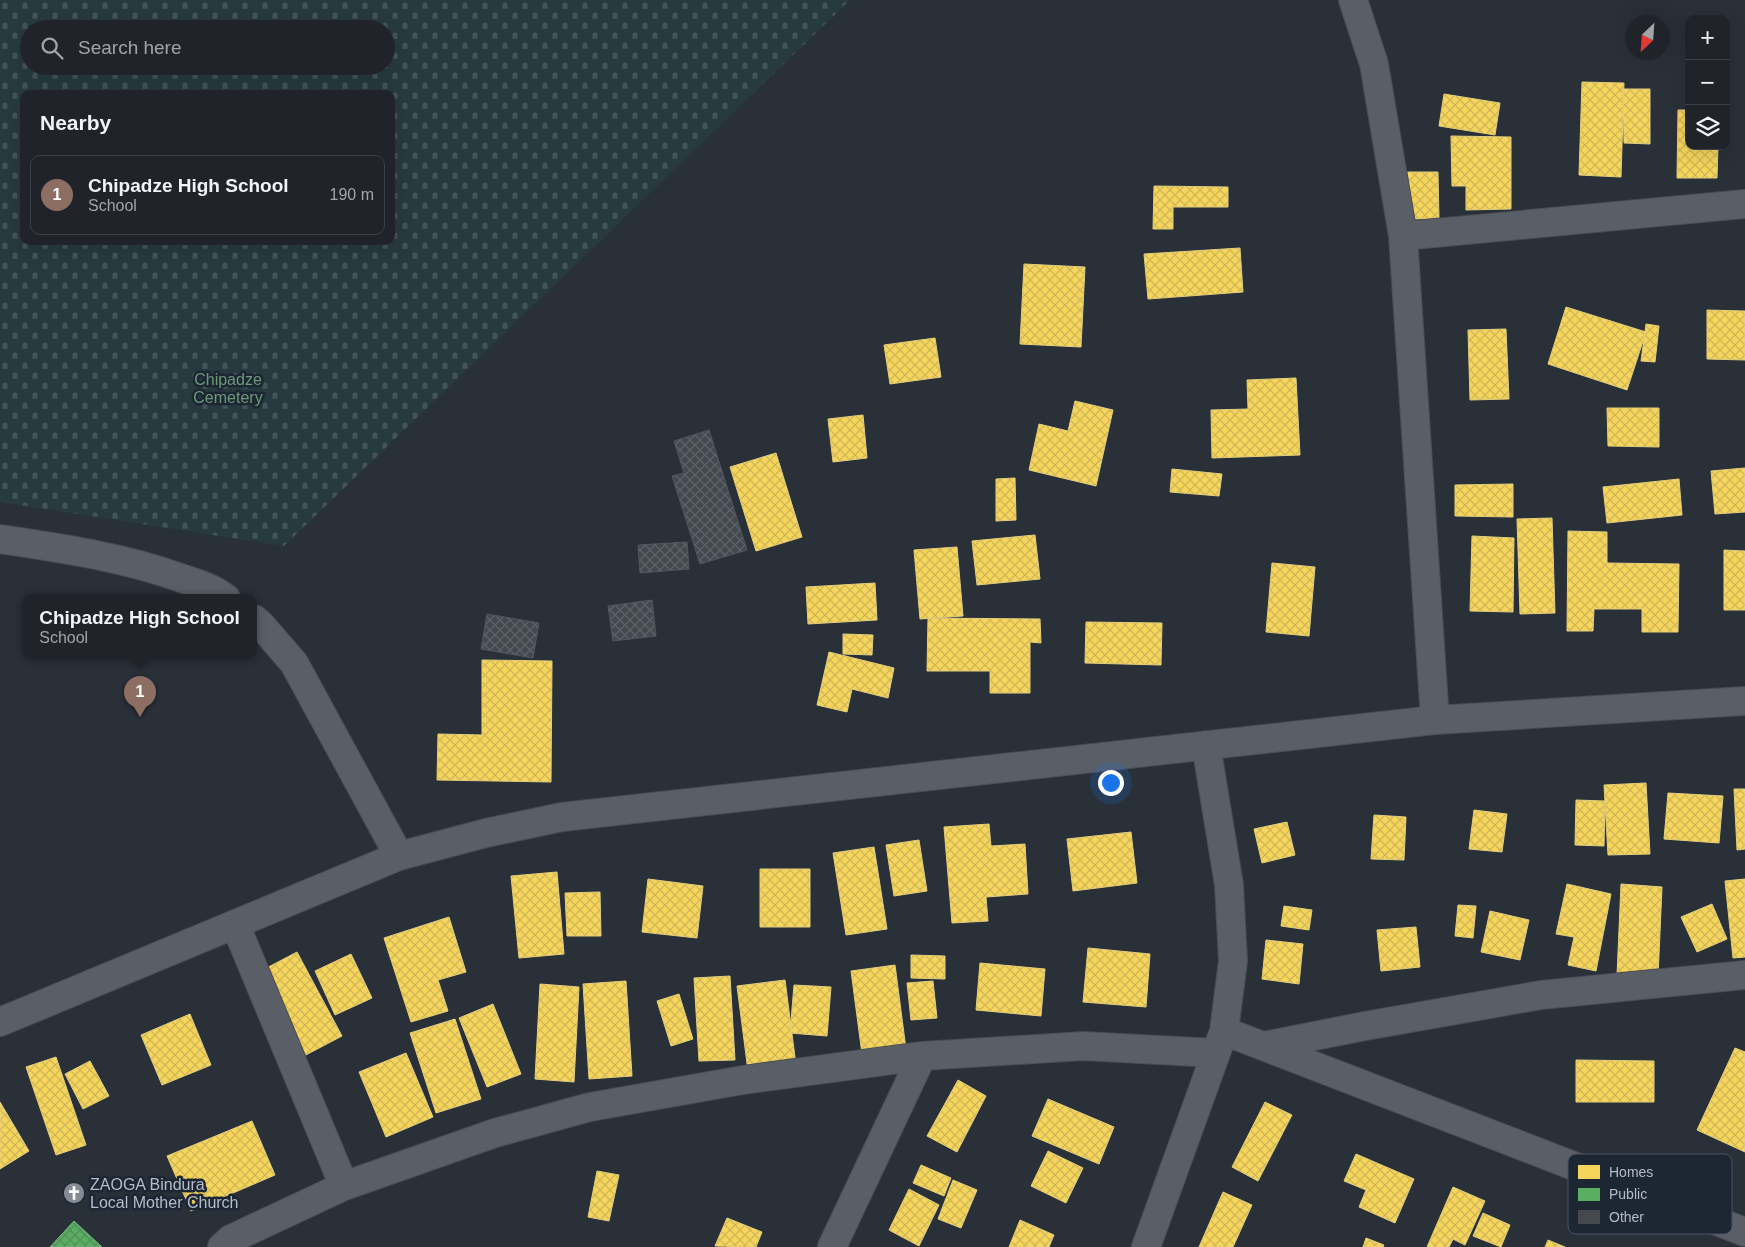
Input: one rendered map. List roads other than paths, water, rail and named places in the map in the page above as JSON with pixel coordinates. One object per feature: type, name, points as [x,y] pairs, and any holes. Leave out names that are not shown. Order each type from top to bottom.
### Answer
[{"type":"street","points":[[1353,0],[1374,64],[1402,236],[1435,720]]},
{"type":"street","points":[[1402,236],[1745,204]]},
{"type":"street","points":[[0,539],[65,549],[157,569],[214,589],[221,594]]},
{"type":"street","points":[[257,622],[294,663],[399,856]]},
{"type":"street","points":[[0,1022],[399,856],[486,833],[562,817],[1435,720],[1745,701]]},
{"type":"street","points":[[1146,1247],[1220,1042],[1233,961],[1229,885],[1206,745]]},
{"type":"street","points":[[235,924],[344,1186]]},
{"type":"street","points":[[1264,1046],[1364,1026],[1541,995],[1745,974]]},
{"type":"street","points":[[222,1247],[231,1239],[344,1186],[496,1134],[590,1108],[743,1080],[922,1056],[1084,1046],[1220,1042],[1264,1046],[1568,1164]]},
{"type":"street","points":[[832,1247],[922,1056]]},
{"type":"street","points":[[1732,1227],[1745,1232]]},
{"type":"place","name":"Chipadze High School","points":[[140,717]]},
{"type":"place","name":"ZAOGA Bindura Local Mother Church","points":[[74,1193]]},
{"type":"park label","name":"Chipadze Cemetery","points":[[228,388]]}]
